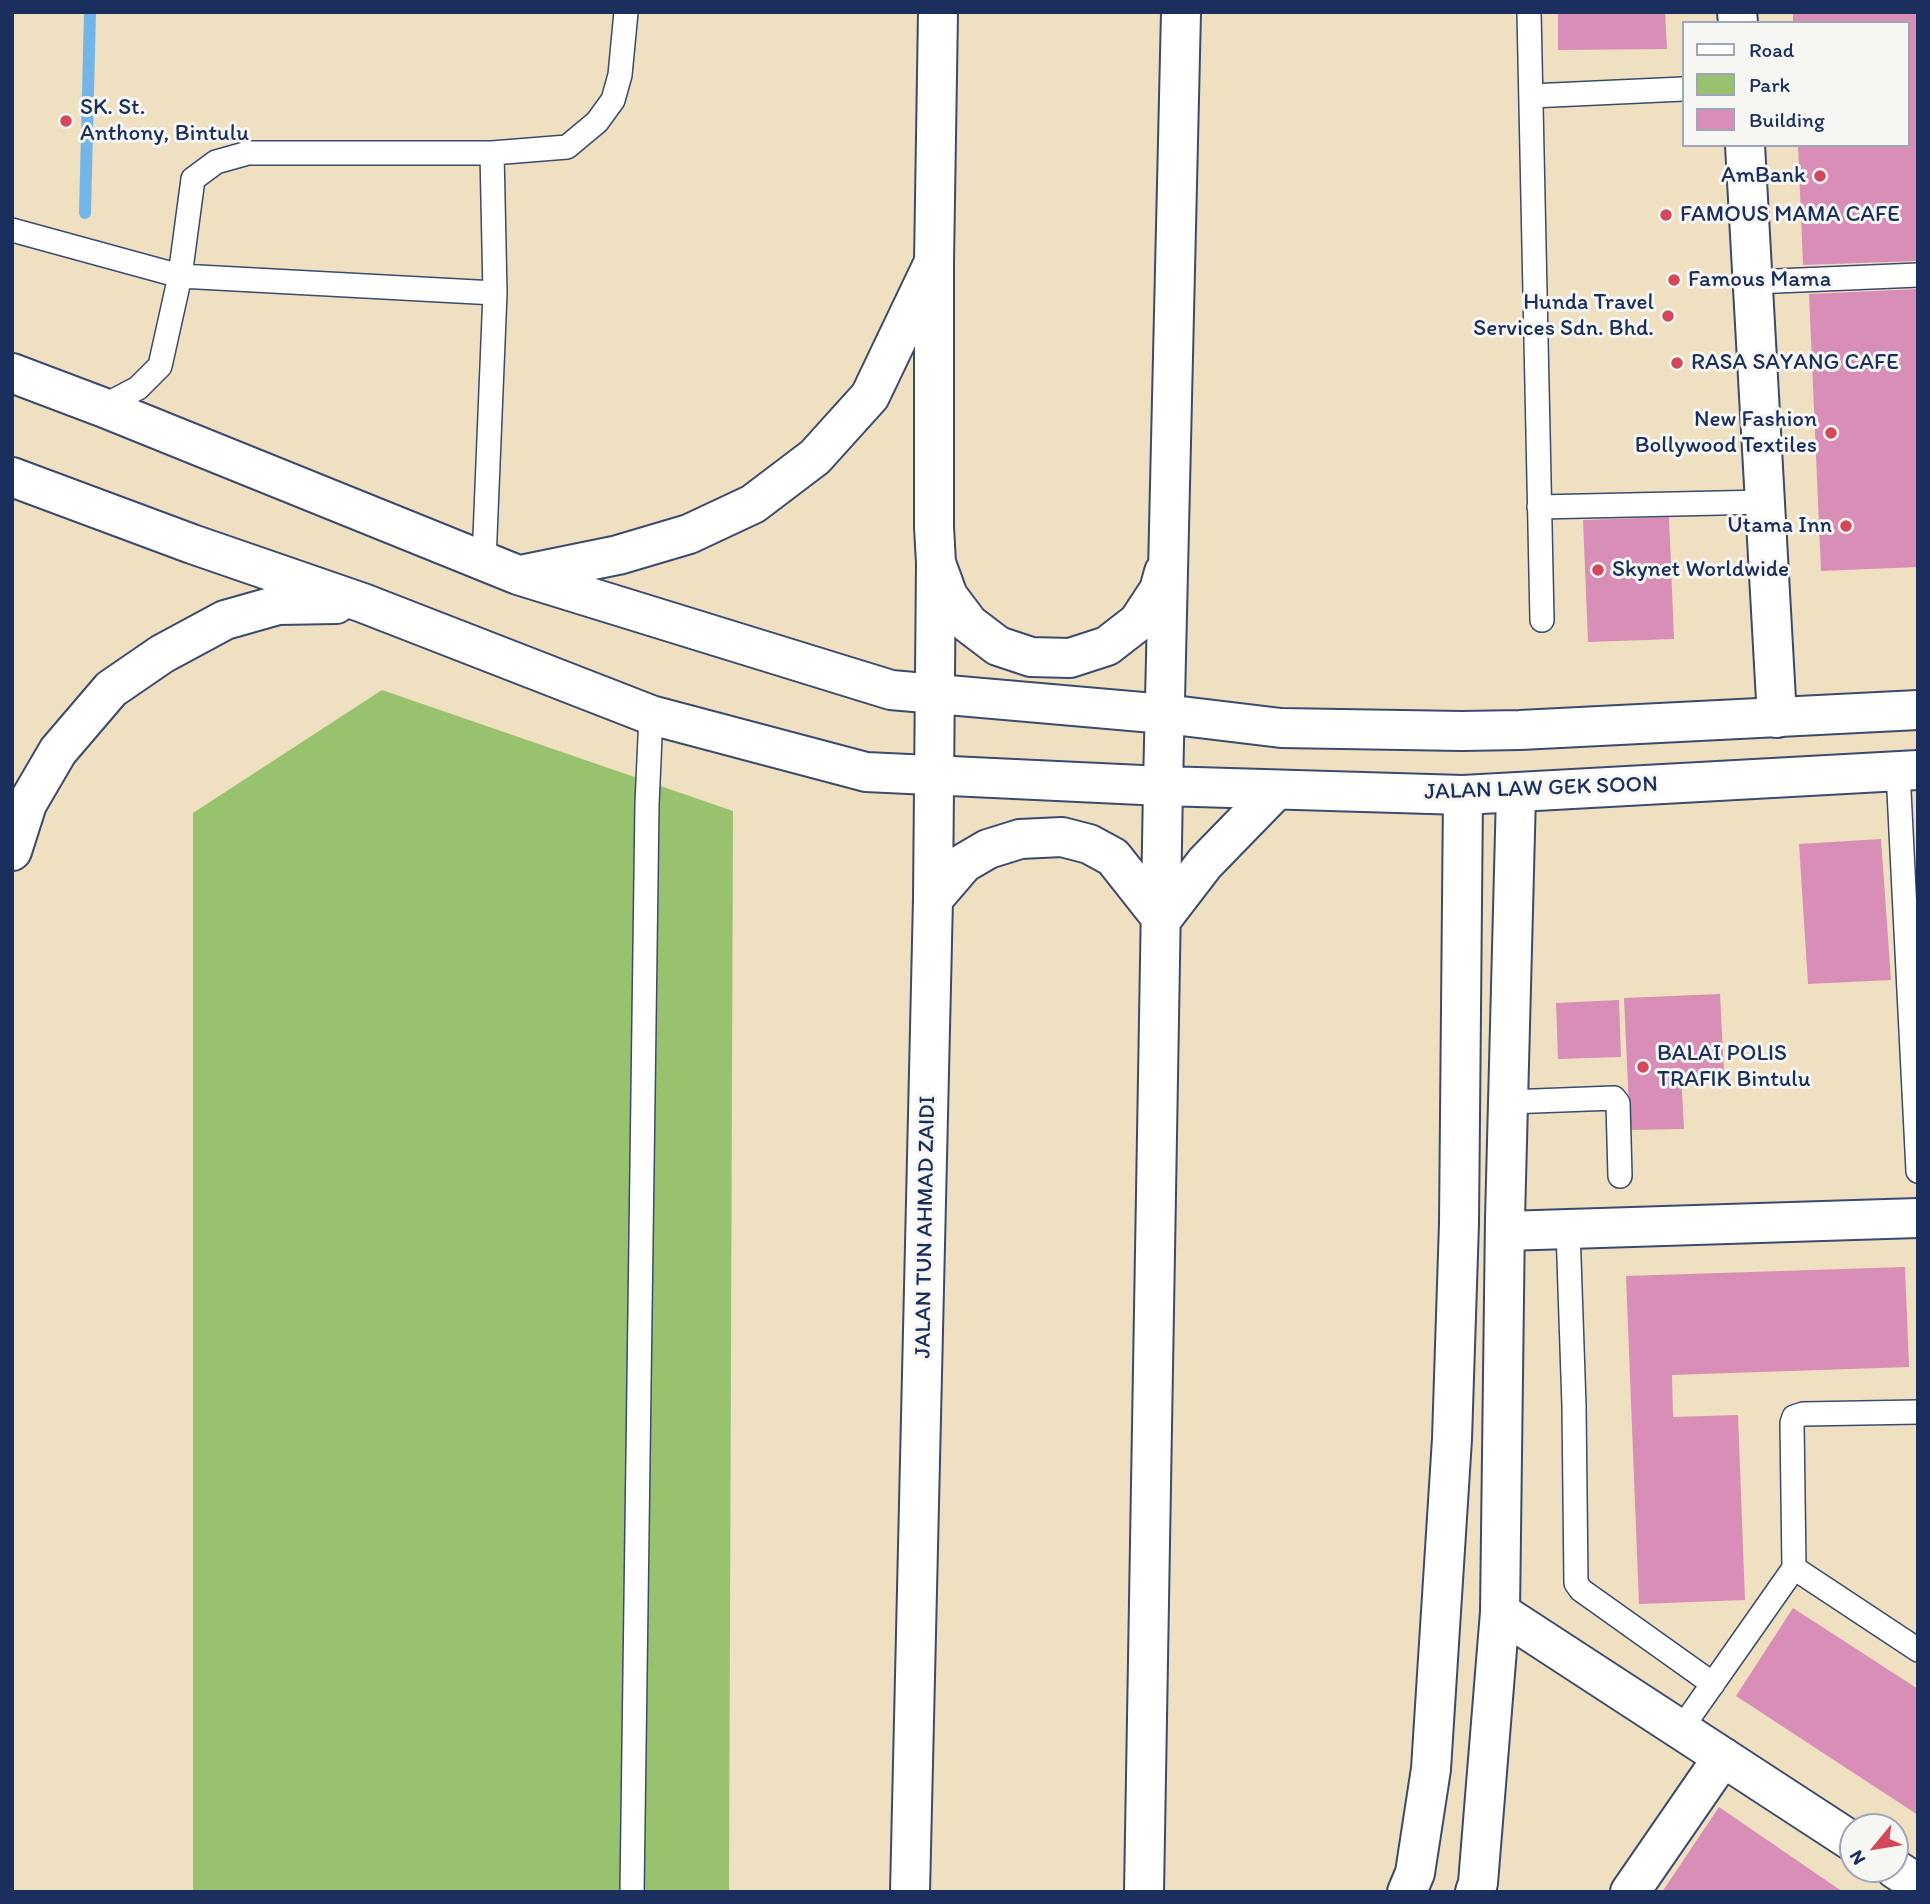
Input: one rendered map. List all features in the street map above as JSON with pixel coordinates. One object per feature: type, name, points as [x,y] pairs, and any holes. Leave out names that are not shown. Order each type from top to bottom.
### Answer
[{"type":"main road","name":"JALAN TUN AHMAD ZAIDI","points":[[910,1892],[933,899],[936,563],[933,262],[938,12]]},
{"type":"main road","points":[[1144,1892],[1163,786],[1181,12]]},
{"type":"main road","points":[[1745,147],[1777,718]]},
{"type":"main road","points":[[501,568],[618,555],[690,534],[753,504],[816,457],[870,396],[933,262]]},
{"type":"main road","points":[[12,373],[501,568],[891,690],[1165,713],[1281,728],[1462,731],[1918,710]]},
{"type":"main road","name":"JALAN LAW GEK SOON","points":[[12,477],[192,544],[363,603],[651,715],[866,772],[1163,786],[1463,795],[1908,770]]},
{"type":"main road","points":[[936,563],[948,596],[969,624],[998,646],[1031,657],[1070,657],[1107,646],[1138,622],[1159,590],[1169,553]]},
{"type":"main road","points":[[12,850],[27,804],[58,751],[111,689],[162,654],[225,620],[278,604],[363,603]]},
{"type":"main road","points":[[1162,919],[1205,863],[1276,789]]},
{"type":"main road","points":[[1475,1892],[1478,1883],[1500,1612],[1505,1225],[1516,793]]},
{"type":"main road","points":[[1407,1892],[1415,1873],[1431,1769],[1452,1439],[1459,1223],[1463,795]]},
{"type":"main road","points":[[933,899],[964,863],[988,849],[1020,839],[1062,837],[1089,844],[1113,857],[1162,919]]},
{"type":"main road","points":[[1459,1223],[1466,1216],[1482,1213],[1505,1225],[1568,1229],[1918,1218]]},
{"type":"main road","points":[[1500,1612],[1839,1833]]},
{"type":"main road","points":[[1630,1892],[1723,1756]]},
{"type":"lane","points":[[102,407],[138,388],[160,366],[180,276],[193,179],[216,162],[248,153],[492,153],[567,147],[597,122],[613,100],[620,75],[626,12]]},
{"type":"lane","points":[[1529,12],[1542,620]]},
{"type":"lane","points":[[1531,96],[1682,89]]},
{"type":"lane","points":[[492,153],[501,568]]},
{"type":"lane","points":[[12,230],[180,276],[495,293]]},
{"type":"lane","points":[[1753,282],[1918,275]]},
{"type":"lane","points":[[1539,507],[1765,502]]},
{"type":"lane","points":[[632,1892],[647,804],[651,715]]},
{"type":"lane","points":[[1908,770],[1918,1171]]},
{"type":"lane","points":[[1508,1102],[1614,1098],[1618,1103],[1620,1175]]},
{"type":"lane","points":[[1568,1229],[1575,1432],[1576,1583],[1581,1590],[1713,1684]]},
{"type":"lane","points":[[1681,1729],[1794,1568],[1794,1417],[1803,1414],[1918,1412]]},
{"type":"lane","points":[[1794,1568],[1918,1650]]},
{"type":"green space","points":[[382,690],[733,811],[729,1892],[193,1892],[193,813]]},
{"type":"building","points":[[1558,12],[1665,12],[1667,49],[1558,50]]},
{"type":"building","points":[[1793,12],[1918,12],[1918,261],[1803,265],[1798,147],[1909,147],[1909,21],[1793,21]]},
{"type":"building","points":[[1918,289],[1918,567],[1821,571],[1809,294]]},
{"type":"building","points":[[1669,517],[1674,639],[1588,642],[1583,520]]},
{"type":"building","points":[[1881,839],[1891,980],[1808,984],[1799,844]]},
{"type":"building","points":[[1720,994],[1724,1074],[1681,1075],[1684,1129],[1630,1130],[1624,998]]},
{"type":"building","points":[[1619,1000],[1621,1057],[1558,1059],[1556,1003]]},
{"type":"building","points":[[1905,1267],[1909,1367],[1672,1375],[1673,1417],[1738,1415],[1745,1600],[1639,1604],[1626,1276]]},
{"type":"building","points":[[1793,1608],[1918,1689],[1918,1815],[1736,1696]]},
{"type":"building","points":[[1719,1807],[1843,1892],[1662,1892]]},
{"type":"waterway","points":[[85,213],[90,12]]},
{"type":"place","name":"SK. St. Anthony, Bintulu","points":[[66,121]]},
{"type":"place","name":"AmBank","points":[[1820,176]]},
{"type":"place","name":"FAMOUS MAMA CAFE","points":[[1666,215]]},
{"type":"place","name":"Famous Mama","points":[[1674,280]]},
{"type":"place","name":"Hunda Travel Services Sdn. Bhd.","points":[[1668,316]]},
{"type":"place","name":"RASA SAYANG CAFE","points":[[1677,363]]},
{"type":"place","name":"New Fashion Bollywood Textiles","points":[[1831,433]]},
{"type":"place","name":"Utama Inn","points":[[1846,526]]},
{"type":"place","name":"Skynet Worldwide","points":[[1598,570]]},
{"type":"place","name":"BALAI POLIS TRAFIK Bintulu","points":[[1643,1067]]}]
